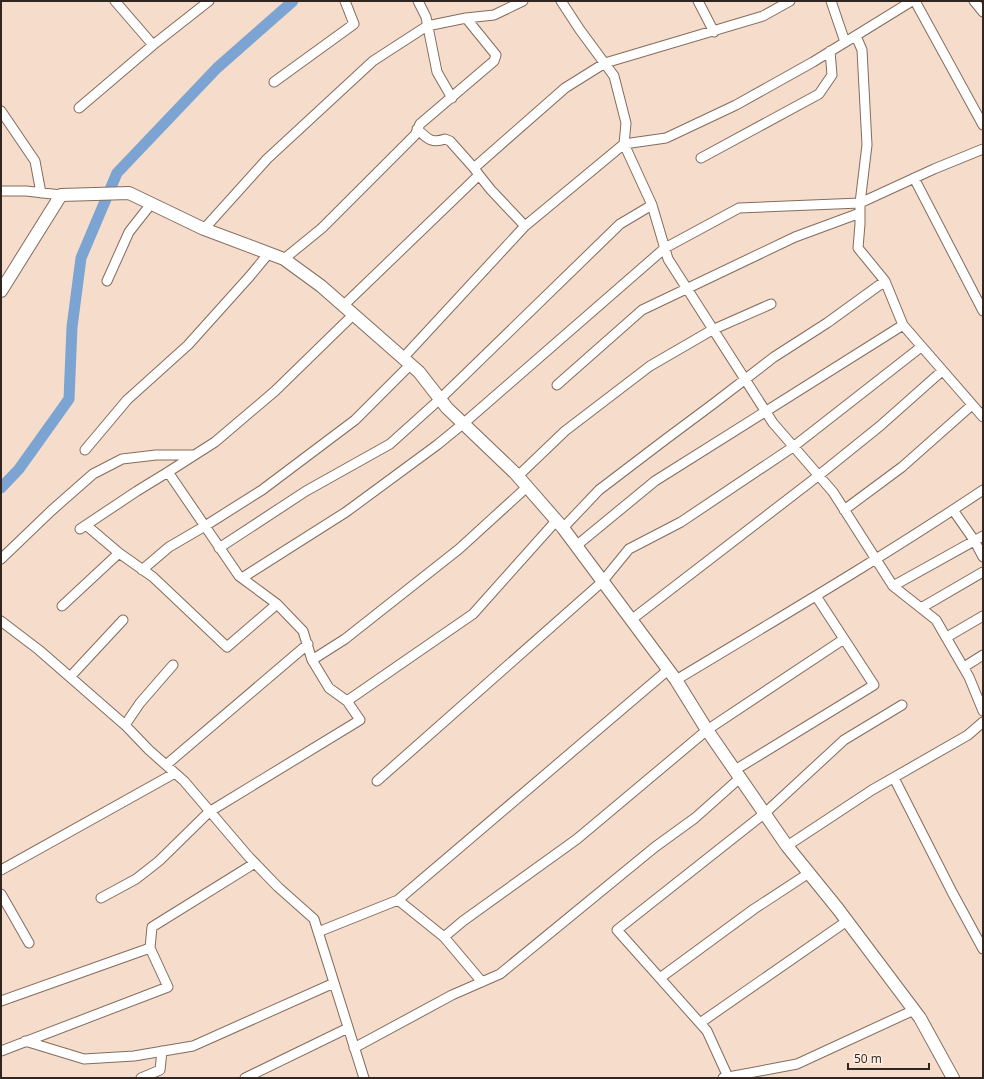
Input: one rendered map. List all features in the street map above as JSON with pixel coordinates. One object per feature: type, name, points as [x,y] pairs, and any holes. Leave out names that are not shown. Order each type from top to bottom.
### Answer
[{"type":"street","points":[[115,1],[153,45]]},
{"type":"street","points":[[79,108],[153,45],[209,1]]},
{"type":"street","points":[[274,82],[354,24],[345,1]]},
{"type":"street","points":[[418,1],[426,16],[437,72],[452,98]]},
{"type":"street","points":[[204,229],[267,159],[374,61],[427,26],[466,18],[494,15],[523,1]]},
{"type":"street","points":[[561,1],[580,30],[614,76],[626,123],[624,144],[652,205],[668,259],[765,412],[833,492],[893,586],[936,620],[964,667],[983,711]]},
{"type":"street","points":[[698,1],[714,32]]},
{"type":"street","points":[[344,305],[476,171],[565,88],[605,63],[714,32],[763,16],[790,1]]},
{"type":"street","points":[[831,1],[845,42]]},
{"type":"street","points":[[142,570],[169,547],[262,490],[355,420],[525,226],[624,144],[666,138],[736,104],[856,36],[914,1],[983,125]]},
{"type":"street","points":[[974,1],[983,12]]},
{"type":"street","points":[[284,259],[322,228],[415,135],[420,124],[494,61],[496,55],[466,18]]},
{"type":"street","points":[[856,36],[862,50],[867,145],[860,203],[858,248],[885,281],[903,325],[983,417]]},
{"type":"street","points":[[701,158],[819,94],[832,75],[830,51]]},
{"type":"street","points":[[1,111],[35,161],[41,193]]},
{"type":"street","points":[[417,130],[433,141],[445,139],[450,141],[491,190],[525,226]]},
{"type":"street","points":[[242,578],[346,512],[437,445],[665,248],[739,208],[860,203],[983,149]]},
{"type":"street","points":[[914,178],[983,311]]},
{"type":"street","points":[[1,191],[26,191],[61,195],[129,193],[204,229],[284,259],[344,305],[419,372],[447,408],[518,476],[576,546],[676,680],[707,730],[787,846],[847,921],[920,1018],[953,1078]]},
{"type":"street","points":[[1,291],[61,195]]},
{"type":"street","points":[[107,281],[129,232],[151,204]]},
{"type":"street","points":[[219,548],[306,491],[390,444],[440,398],[620,224],[652,205]]},
{"type":"street","points":[[557,385],[642,310],[795,237],[860,213]]},
{"type":"street","points":[[85,450],[127,400],[188,345],[269,253]]},
{"type":"street","points":[[347,701],[473,614],[560,525],[599,490],[774,357],[827,324],[885,281]]},
{"type":"street","points":[[518,476],[565,432],[650,366],[712,330],[771,304]]},
{"type":"street","points":[[277,604],[227,647],[153,577],[83,527],[137,490],[215,442],[275,391],[354,314]]},
{"type":"street","points":[[576,546],[655,481],[903,325]]},
{"type":"street","points":[[377,781],[602,582],[629,549],[681,522],[793,446],[922,347]]},
{"type":"street","points":[[631,620],[818,476],[880,426],[942,371]]},
{"type":"street","points":[[844,510],[902,467],[972,405]]},
{"type":"street","points":[[1,559],[51,511],[94,474],[122,459],[156,455],[194,455]]},
{"type":"street","points":[[101,898],[136,879],[158,861],[209,812],[360,720],[347,701],[329,688],[312,660],[303,631],[277,604],[239,576],[168,472]]},
{"type":"street","points":[[312,660],[344,639],[459,549],[527,487]]},
{"type":"street","points":[[676,680],[876,559],[983,490]]},
{"type":"street","points":[[953,510],[974,540],[983,557]]},
{"type":"street","points":[[893,586],[983,536]]},
{"type":"street","points":[[62,606],[119,553]]},
{"type":"street","points":[[922,608],[983,572]]},
{"type":"street","points":[[354,1048],[452,995],[500,974],[655,847],[695,818],[738,774],[874,685],[816,596]]},
{"type":"street","points":[[947,637],[983,616]]},
{"type":"street","points":[[70,676],[123,620]]},
{"type":"street","points":[[1,621],[40,650],[70,676],[125,725],[184,781],[209,812],[255,863],[278,887],[314,919],[364,1078]]},
{"type":"street","points":[[444,937],[463,921],[577,839],[707,730],[844,639]]},
{"type":"street","points":[[166,765],[308,644]]},
{"type":"street","points":[[964,667],[983,655]]},
{"type":"street","points":[[125,725],[140,703],[173,665]]},
{"type":"street","points":[[318,932],[398,900],[668,670]]},
{"type":"street","points":[[902,705],[844,740],[765,813],[617,930],[707,1031],[726,1078],[797,1064],[914,1010]]},
{"type":"street","points":[[787,846],[866,794],[968,735],[983,722]]},
{"type":"street","points":[[1,870],[175,773]]},
{"type":"street","points":[[894,778],[983,949]]},
{"type":"street","points":[[1,1052],[25,1041],[168,987],[150,948],[152,927],[255,863]]},
{"type":"street","points":[[660,978],[754,909],[809,873]]},
{"type":"street","points":[[1,894],[29,943]]},
{"type":"street","points":[[398,900],[444,937],[482,982]]},
{"type":"street","points":[[700,1023],[847,921]]},
{"type":"street","points":[[1,1001],[150,948]]},
{"type":"street","points":[[25,1041],[84,1059],[134,1056],[193,1046],[334,983]]},
{"type":"street","points":[[246,1078],[348,1028]]},
{"type":"street","points":[[141,1078],[160,1070],[162,1051]]},
{"type":"waterway","points":[[1,488],[19,469],[69,399],[72,327],[81,258],[117,173],[217,68],[293,1]]}]
